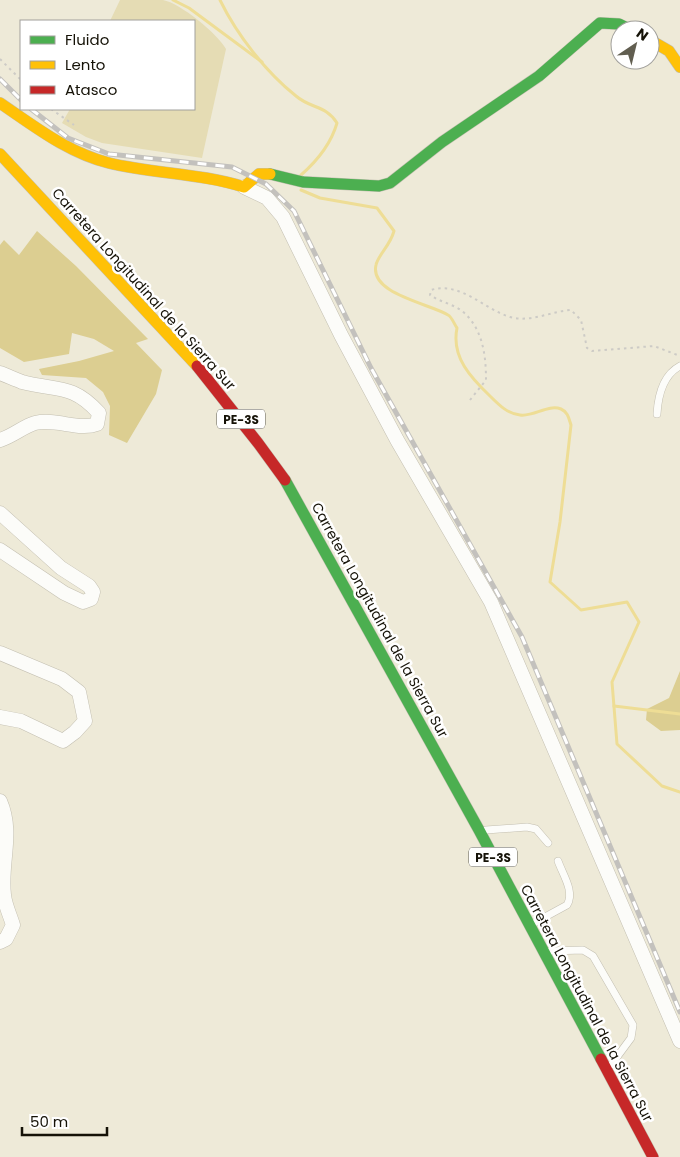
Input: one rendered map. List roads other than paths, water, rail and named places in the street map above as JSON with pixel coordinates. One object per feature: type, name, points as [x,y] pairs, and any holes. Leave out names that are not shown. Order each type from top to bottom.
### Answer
[{"type":"main road","points":[[0,104],[60,142],[92,158],[122,166],[220,180],[244,187],[258,174],[266,173],[303,182],[379,186],[390,183],[442,142],[539,76],[600,23],[610,24]]},
{"type":"main road","points":[[660,46],[669,51],[680,67]]},
{"type":"main road","name":"Carretera Longitudinal de la Sierra Sur","points":[[0,154],[182,349],[259,443],[303,510],[480,830],[606,1072],[653,1157]]},
{"type":"street","points":[[244,187],[267,198],[283,217],[341,334],[397,440],[491,602],[680,1041]]},
{"type":"street","points":[[0,373],[22,382],[64,388],[89,402],[99,413],[97,424],[89,427],[57,421],[34,423],[14,436],[0,440]]},
{"type":"street","points":[[0,513],[61,568],[89,586],[93,592],[91,599],[83,602],[64,593],[0,550]]},
{"type":"street","points":[[0,653],[62,679],[79,692],[84,721],[75,732],[63,741],[21,721],[0,717]]},
{"type":"street","points":[[0,801],[8,836],[3,872],[4,895],[13,925],[6,939],[0,942]]},
{"type":"lane","points":[[657,414],[660,393],[669,376],[680,366]]},
{"type":"lane","points":[[480,830],[527,827],[536,829],[548,843]]},
{"type":"lane","points":[[529,925],[568,905],[571,893],[558,862]]},
{"type":"lane","points":[[542,951],[575,949],[589,952],[633,1025],[631,1038],[606,1072]]},
{"type":"waterway","points":[[173,0],[189,8],[262,62]]},
{"type":"waterway","points":[[220,0],[253,52],[274,76],[296,96],[328,113],[337,123],[323,152],[301,175]]},
{"type":"waterway","points":[[301,190],[320,198],[377,208],[394,231],[377,261],[376,275],[382,284],[391,291],[440,311],[452,319],[457,328],[457,348],[464,366],[476,382],[501,406],[512,413],[520,415],[551,408],[561,409],[567,414],[571,425],[560,522],[550,582],[581,610],[627,602],[639,622],[612,682],[617,744],[662,786],[680,792]]},
{"type":"waterway","points":[[614,706],[680,714]]},
{"type":"railway","points":[[0,79],[20,99]]},
{"type":"railway","points":[[32,110],[68,138],[109,154],[232,167],[266,184],[294,211],[371,368],[522,637],[680,1012]]}]
